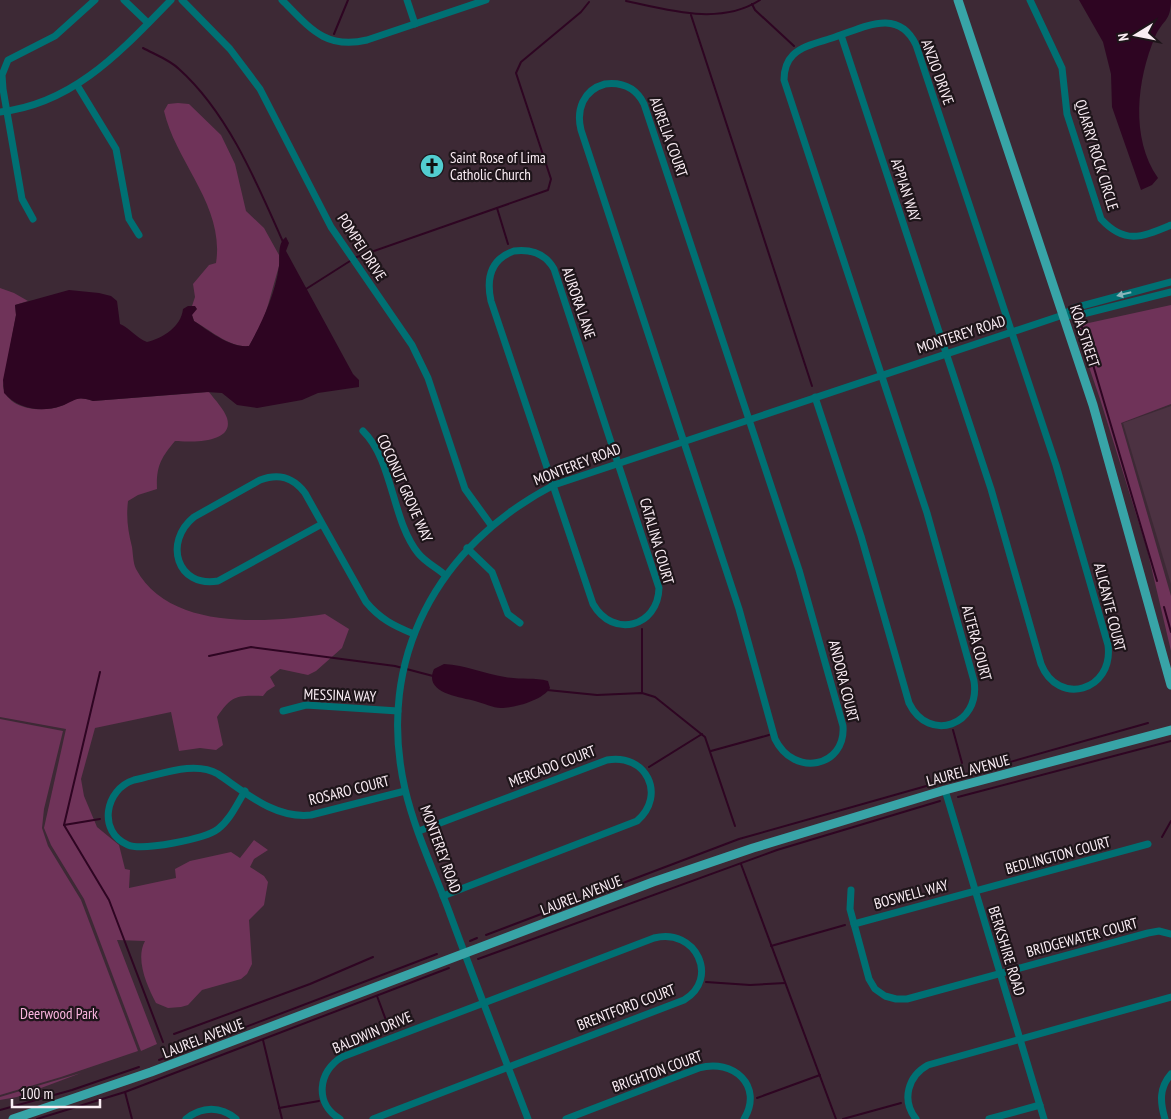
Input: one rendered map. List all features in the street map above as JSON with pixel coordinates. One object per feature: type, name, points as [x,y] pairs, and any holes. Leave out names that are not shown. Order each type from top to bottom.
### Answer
[{"type":"main road","name":"KOA STREET","points":[[958,0],[1093,405],[1171,685]]},
{"type":"main road","name":"LAUREL AVENUE","points":[[13,1119],[152,1072],[726,857],[945,790],[1171,730]]},
{"type":"street","points":[[33,220],[22,199],[3,112],[2,79],[8,60],[55,36],[95,0]]},
{"type":"street","points":[[124,0],[148,24]]},
{"type":"street","points":[[3,112],[46,100],[77,85],[109,61],[171,0]]},
{"type":"street","name":"POMPEI DRIVE","points":[[182,0],[230,49],[260,89],[327,219],[347,252],[416,353],[431,388],[465,489],[491,525]]},
{"type":"street","points":[[282,0],[314,31],[337,42],[358,42],[486,0]]},
{"type":"street","points":[[407,0],[415,24]]},
{"type":"street","name":"QUARRY ROCK CIRCLE","points":[[1030,0],[1062,68],[1067,114],[1102,219],[1110,229],[1135,237],[1148,235],[1171,225]]},
{"type":"street","name":"ANZIO DRIVE","points":[[880,375],[784,80],[787,64],[796,52],[872,24],[886,23],[900,27],[914,40],[1012,332]]},
{"type":"street","name":"APPIAN WAY","points":[[841,35],[946,354]]},
{"type":"street","name":"AURELIA COURT","points":[[684,440],[579,123],[579,110],[583,100],[600,85],[614,83],[628,87],[636,92],[644,104],[750,419]]},
{"type":"street","points":[[77,85],[116,149],[129,219],[139,235]]},
{"type":"street","name":"AURORA LANE","points":[[554,485],[489,292],[488,280],[491,270],[497,261],[510,253],[526,250],[536,252],[554,268],[619,462]]},
{"type":"street","points":[[1063,315],[1074,308],[1171,282]]},
{"type":"street","points":[[1063,315],[1074,316],[1171,292]]},
{"type":"street","name":"MONTEREY ROAD","points":[[528,1119],[419,831],[405,791],[399,757],[398,711],[403,673],[414,634],[445,575],[467,548],[491,525],[525,501],[554,485],[684,440],[1063,315]]},
{"type":"street","name":"ALICANTE COURT","points":[[946,354],[1006,538],[1044,671],[1051,680],[1061,686],[1076,689],[1087,687],[1101,677],[1107,667],[1108,645],[1074,523],[1012,332]]},
{"type":"street","name":"ALTERA COURT","points":[[815,397],[861,536],[909,704],[915,714],[925,722],[938,726],[950,725],[963,718],[971,708],[974,700],[974,681],[927,513],[880,375]]},
{"type":"street","name":"ANDORA COURT","points":[[684,440],[739,609],[775,738],[783,752],[793,760],[805,764],[819,762],[832,755],[838,747],[842,736],[842,720],[799,570],[750,419]]},
{"type":"street","name":"COCONUT GROVE WAY","points":[[363,431],[370,438],[380,459],[406,530],[418,553],[445,575]]},
{"type":"street","name":"CATALINA COURT","points":[[554,485],[595,608],[612,623],[637,623],[654,608],[659,588],[619,462]]},
{"type":"street","points":[[322,524],[218,581],[204,581],[190,575],[179,562],[176,554],[178,536],[186,523],[266,478],[282,477],[297,484],[322,524],[375,613],[391,625],[414,634]]},
{"type":"street","points":[[467,548],[492,572],[504,607],[508,614],[520,623]]},
{"type":"street","name":"MESSINA WAY","points":[[283,711],[306,705],[398,711]]},
{"type":"street","name":"MERCADO COURT","points":[[419,831],[607,760],[618,759],[631,762],[643,770],[650,782],[651,793],[648,808],[637,821],[443,896]]},
{"type":"street","name":"ROSARO COURT","points":[[245,791],[224,824],[216,831],[205,835],[141,848],[121,840],[109,823],[108,810],[113,796],[121,786],[134,780],[190,768],[203,768],[213,771],[245,791],[277,811],[300,815],[405,791]]},
{"type":"street","name":"BERKSHIRE ROAD","points":[[945,790],[1044,1119]]},
{"type":"street","name":"BEDLINGTON COURT","points":[[975,891],[1148,844]]},
{"type":"street","name":"BRIDGEWATER COURT","points":[[851,890],[850,909],[869,978],[875,989],[890,998],[907,999],[1148,933],[1159,931],[1171,934]]},
{"type":"street","name":"BOSWELL WAY","points":[[854,924],[975,891]]},
{"type":"street","name":"BRENTFORD COURT","points":[[484,1003],[659,937],[670,936],[684,940],[691,946],[699,959],[701,966],[699,981],[694,992],[684,1000],[508,1067]]},
{"type":"street","points":[[916,1119],[910,1110],[908,1092],[912,1079],[921,1069],[932,1063],[1171,997]]},
{"type":"street","name":"BALDWIN DRIVE","points":[[340,1119],[327,1108],[322,1091],[325,1074],[336,1060],[484,1003]]},
{"type":"street","name":"BRIGHTON COURT","points":[[566,1119],[699,1068],[714,1065],[734,1070],[747,1084],[750,1100],[744,1119]]},
{"type":"street","points":[[373,1119],[508,1067]]},
{"type":"street","points":[[1165,1119],[1161,1095],[1164,1084],[1171,1074]]},
{"type":"street","points":[[990,1119],[1040,1105]]},
{"type":"street","points":[[186,1119],[196,1112],[214,1109],[226,1112],[236,1119]]},
{"type":"shaded area","points":[[1079,0],[1171,0],[1168,17],[1158,31],[1149,53],[1141,90],[1139,108],[1143,145],[1149,162],[1158,178],[1152,185],[1141,190],[1112,107],[1111,74],[1103,42]]},
{"type":"shaded area","points":[[286,237],[289,243],[286,251],[353,374],[359,380],[359,387],[318,393],[302,400],[257,408],[237,405],[222,393],[207,392],[93,401],[76,399],[61,406],[38,409],[16,403],[4,393],[3,380],[16,315],[15,305],[69,290],[111,296],[117,301],[120,324],[147,342],[165,335],[179,321],[183,309],[188,306],[195,306],[197,309],[192,315],[194,321],[227,342],[249,346],[271,298],[279,266],[280,246]]},
{"type":"shaded area","points":[[1171,406],[1171,584],[1123,423]]},
{"type":"shaded area","points":[[444,664],[505,677],[548,681],[550,688],[535,700],[521,705],[507,708],[495,707],[452,695],[438,689],[432,677],[434,669]]},
{"type":"green space","points":[[168,104],[189,104],[221,135],[235,164],[246,211],[264,228],[279,255],[279,266],[268,305],[262,323],[249,346],[242,346],[220,338],[194,321],[192,315],[195,306],[192,306],[195,297],[193,284],[209,265],[216,263],[217,242],[207,204],[178,149],[164,111]]},
{"type":"green space","points":[[0,288],[28,301],[15,305],[16,315],[3,386],[6,394],[18,405],[26,408],[44,409],[63,405],[80,398],[93,401],[209,392],[226,415],[228,426],[224,433],[218,437],[200,441],[175,441],[160,463],[157,474],[157,489],[138,495],[128,501],[129,535],[134,564],[151,589],[171,603],[195,613],[221,618],[248,620],[325,614],[349,629],[342,648],[316,671],[308,675],[280,669],[270,677],[275,686],[263,696],[241,696],[231,700],[217,717],[223,745],[216,750],[200,748],[179,751],[171,712],[95,728],[81,779],[84,796],[97,827],[119,845],[125,869],[130,870],[129,888],[176,878],[175,869],[190,861],[231,852],[240,858],[254,840],[268,850],[254,859],[250,867],[264,876],[268,882],[264,905],[249,920],[252,964],[247,974],[241,979],[202,990],[188,1005],[168,1008],[156,1003],[146,981],[141,956],[145,941],[117,940],[157,1044],[141,1051],[84,899],[51,845],[44,828],[66,729],[0,717]]},
{"type":"green space","points":[[1171,305],[1171,404],[1121,423],[1171,596],[1171,651],[1147,549],[1075,326]]},
{"type":"green space","name":"Deerwood Park","points":[[0,719],[63,731],[44,809],[42,828],[48,846],[81,900],[138,1051],[0,1095]]},
{"type":"green space","points":[[81,1073],[17,1097],[0,1100],[0,1097]]},
{"type":"waterway","points":[[334,34],[348,0]]},
{"type":"waterway","points":[[626,1],[694,14],[711,14],[744,8],[760,0]]},
{"type":"waterway","points":[[354,258],[548,190],[551,179],[516,73],[521,62],[581,12],[589,2]]},
{"type":"waterway","points":[[752,4],[755,10],[794,46]]},
{"type":"waterway","points":[[691,15],[812,386]]},
{"type":"waterway","points":[[143,48],[175,66],[212,106],[240,150],[283,242]]},
{"type":"waterway","points":[[497,208],[508,244]]},
{"type":"waterway","points":[[306,289],[350,261]]},
{"type":"waterway","points":[[1081,324],[1157,581]]},
{"type":"waterway","points":[[1164,607],[1171,632]]},
{"type":"waterway","points":[[642,629],[642,693]]},
{"type":"waterway","points":[[209,656],[251,647],[395,666],[433,676]]},
{"type":"waterway","points":[[100,672],[64,825],[109,900],[163,1042]]},
{"type":"waterway","points":[[547,690],[597,695],[642,693],[655,697],[705,737],[735,826]]},
{"type":"waterway","points":[[957,777],[1148,723]]},
{"type":"waterway","points":[[953,730],[962,763]]},
{"type":"waterway","points":[[649,767],[702,734]]},
{"type":"waterway","points":[[711,751],[769,735]]},
{"type":"waterway","points":[[958,797],[1171,741]]},
{"type":"waterway","points":[[486,935],[739,839],[944,781]]},
{"type":"waterway","points":[[478,959],[777,850],[940,801]]},
{"type":"waterway","points":[[64,825],[100,819]]},
{"type":"waterway","points":[[1162,837],[1171,821]]},
{"type":"waterway","points":[[741,864],[836,1119]]},
{"type":"waterway","points":[[771,946],[845,925]]},
{"type":"waterway","points":[[470,941],[477,938]]},
{"type":"waterway","points":[[159,1060],[437,954]]},
{"type":"waterway","points":[[174,1034],[310,984],[373,957]]},
{"type":"waterway","points":[[37,1119],[125,1092],[449,968]]},
{"type":"waterway","points":[[706,982],[750,985],[785,983]]},
{"type":"waterway","points":[[377,996],[390,1031]]},
{"type":"waterway","points":[[263,1040],[282,1119]]},
{"type":"waterway","points":[[0,1110],[72,1090],[139,1067]]},
{"type":"waterway","points":[[757,1098],[820,1075]]},
{"type":"waterway","points":[[125,1092],[132,1119]]},
{"type":"waterway","points":[[279,1108],[319,1101]]},
{"type":"waterway","points":[[843,1119],[901,1103]]},
{"type":"place","name":"Saint Rose of Lima Catholic Church","points":[[432,166]]}]
